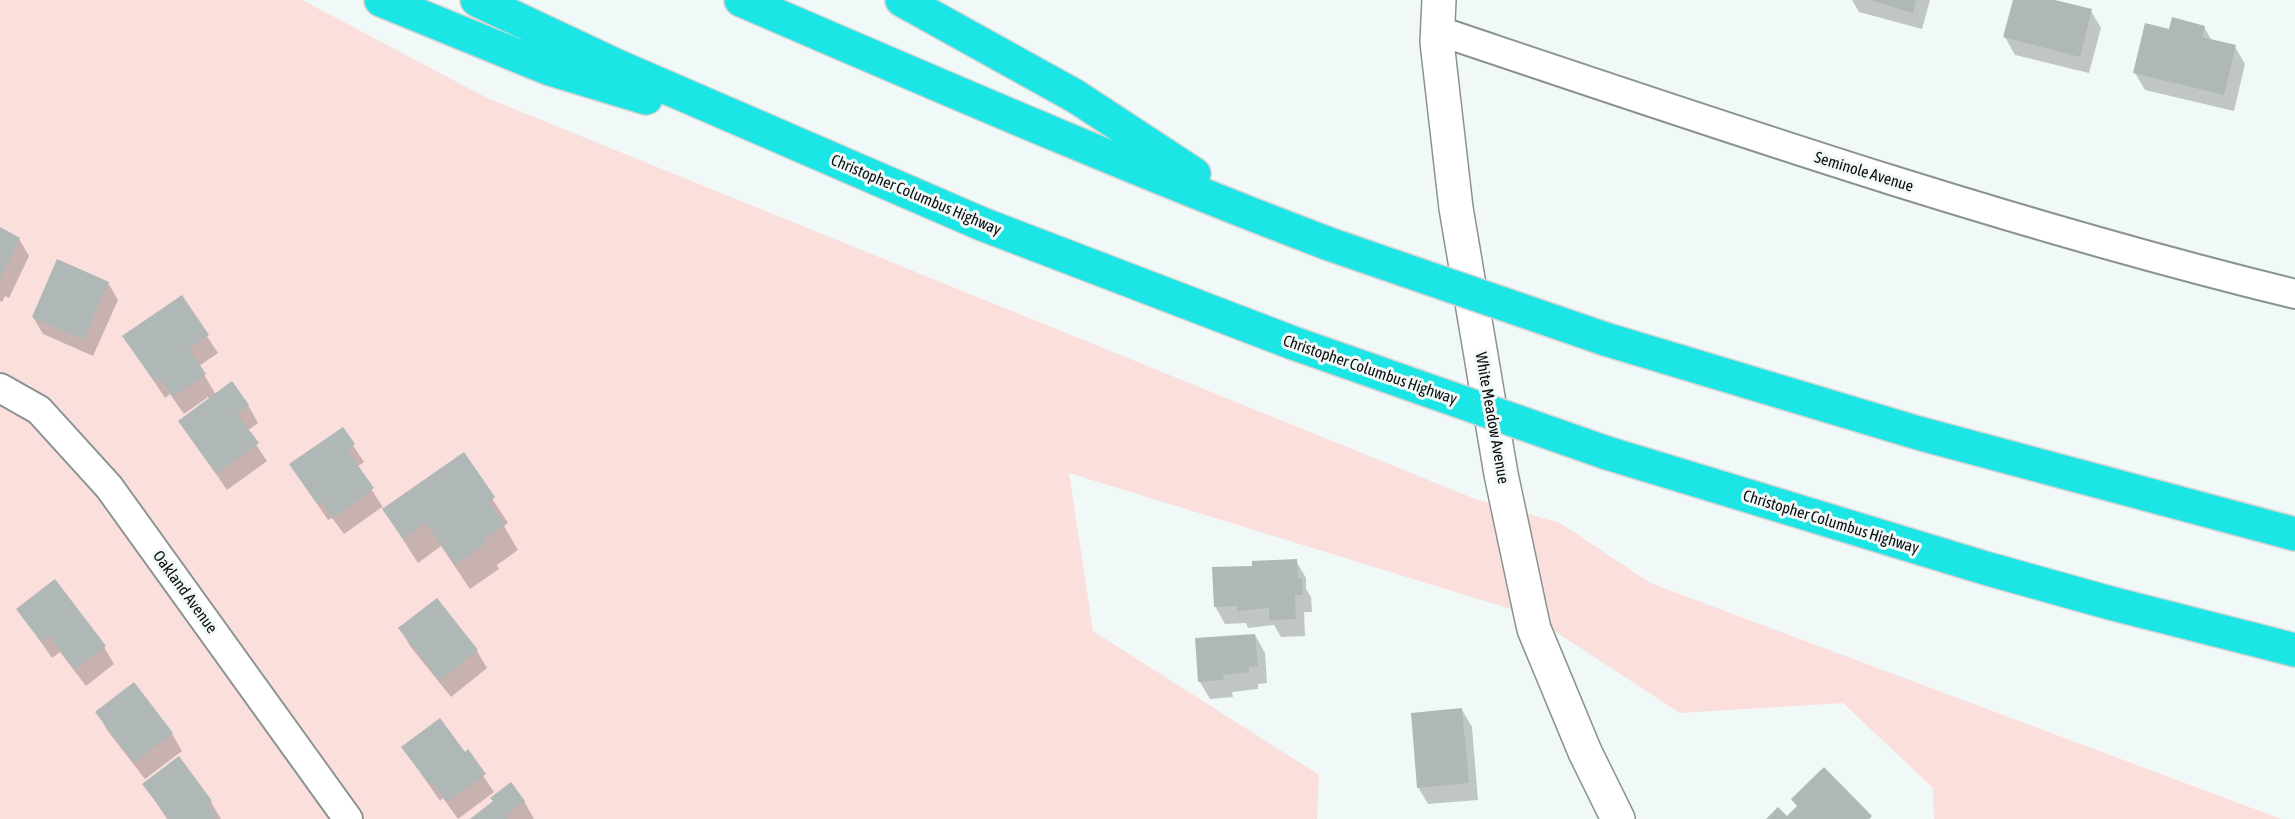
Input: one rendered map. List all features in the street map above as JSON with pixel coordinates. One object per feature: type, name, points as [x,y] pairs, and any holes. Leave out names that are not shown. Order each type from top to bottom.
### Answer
[{"type":"highway","points":[[381,0],[550,69],[782,139]]},
{"type":"highway","name":"Christopher Columbus Highway","points":[[477,0],[617,66],[982,224],[1293,343],[1607,453],[1985,568],[2295,650]]},
{"type":"highway","points":[[741,0],[1260,218],[1605,339],[1918,433],[2295,534]]},
{"type":"highway","points":[[902,0],[1075,96],[1260,218]]},
{"type":"street","name":"Seminole Avenue","points":[[1439,15],[1756,138],[2054,231],[2196,270],[2295,294]]},
{"type":"street","name":"White Meadow Avenue","points":[[1439,15],[1437,42],[1456,208],[1501,474],[1534,629],[1585,752],[1618,819]]},
{"type":"street","name":"Oakland Avenue","points":[[0,388],[39,410],[110,487],[348,819]]},
{"type":"shaded area","points":[[0,0],[302,0],[487,98],[1475,499],[1560,523],[1650,583],[2281,819],[1934,819],[1933,788],[1843,703],[1680,713],[1530,615],[1069,473],[1093,631],[1319,775],[1317,819],[0,819]]},
{"type":"building","points":[[1869,0],[1916,0],[1913,13]]},
{"type":"building","points":[[2013,0],[2055,0],[2092,9],[2080,57],[2003,37]]},
{"type":"building","points":[[2172,17],[2205,26],[2202,37],[2236,45],[2224,95],[2133,73],[2145,23],[2169,29]]},
{"type":"building","points":[[0,227],[20,238],[0,280]]},
{"type":"building","points":[[57,259],[109,282],[83,340],[32,317]]},
{"type":"building","points":[[182,295],[209,335],[189,349],[206,374],[173,397],[159,378],[154,381],[122,336]]},
{"type":"building","points":[[232,381],[249,405],[237,414],[259,443],[216,474],[178,421]]},
{"type":"building","points":[[343,427],[355,444],[347,450],[374,488],[333,518],[321,501],[317,504],[289,464]]},
{"type":"building","points":[[464,452],[495,497],[489,502],[505,525],[483,540],[486,543],[455,565],[426,523],[403,539],[382,509]]},
{"type":"building","points":[[1297,559],[1298,579],[1302,579],[1303,595],[1295,595],[1296,619],[1269,620],[1269,608],[1237,611],[1237,606],[1214,607],[1212,567],[1252,566],[1252,561]]},
{"type":"building","points":[[55,579],[106,646],[75,669],[49,636],[41,642],[16,609]]},
{"type":"building","points":[[437,598],[478,650],[440,681],[398,628]]},
{"type":"building","points":[[1255,634],[1258,666],[1249,667],[1249,672],[1223,675],[1224,680],[1198,682],[1195,638]]},
{"type":"building","points":[[134,682],[173,733],[134,763],[95,712]]},
{"type":"building","points":[[1462,708],[1469,783],[1417,788],[1411,713]]},
{"type":"building","points":[[440,718],[465,752],[468,749],[486,774],[447,802],[432,782],[429,784],[401,747]]},
{"type":"building","points":[[179,756],[212,801],[208,804],[217,817],[214,819],[169,819],[142,784]]},
{"type":"building","points":[[1824,767],[1872,816],[1869,819],[1766,819],[1778,807],[1787,816],[1797,806],[1791,799]]},
{"type":"building","points":[[511,782],[525,801],[506,815],[509,819],[470,819],[493,801],[490,798]]}]
